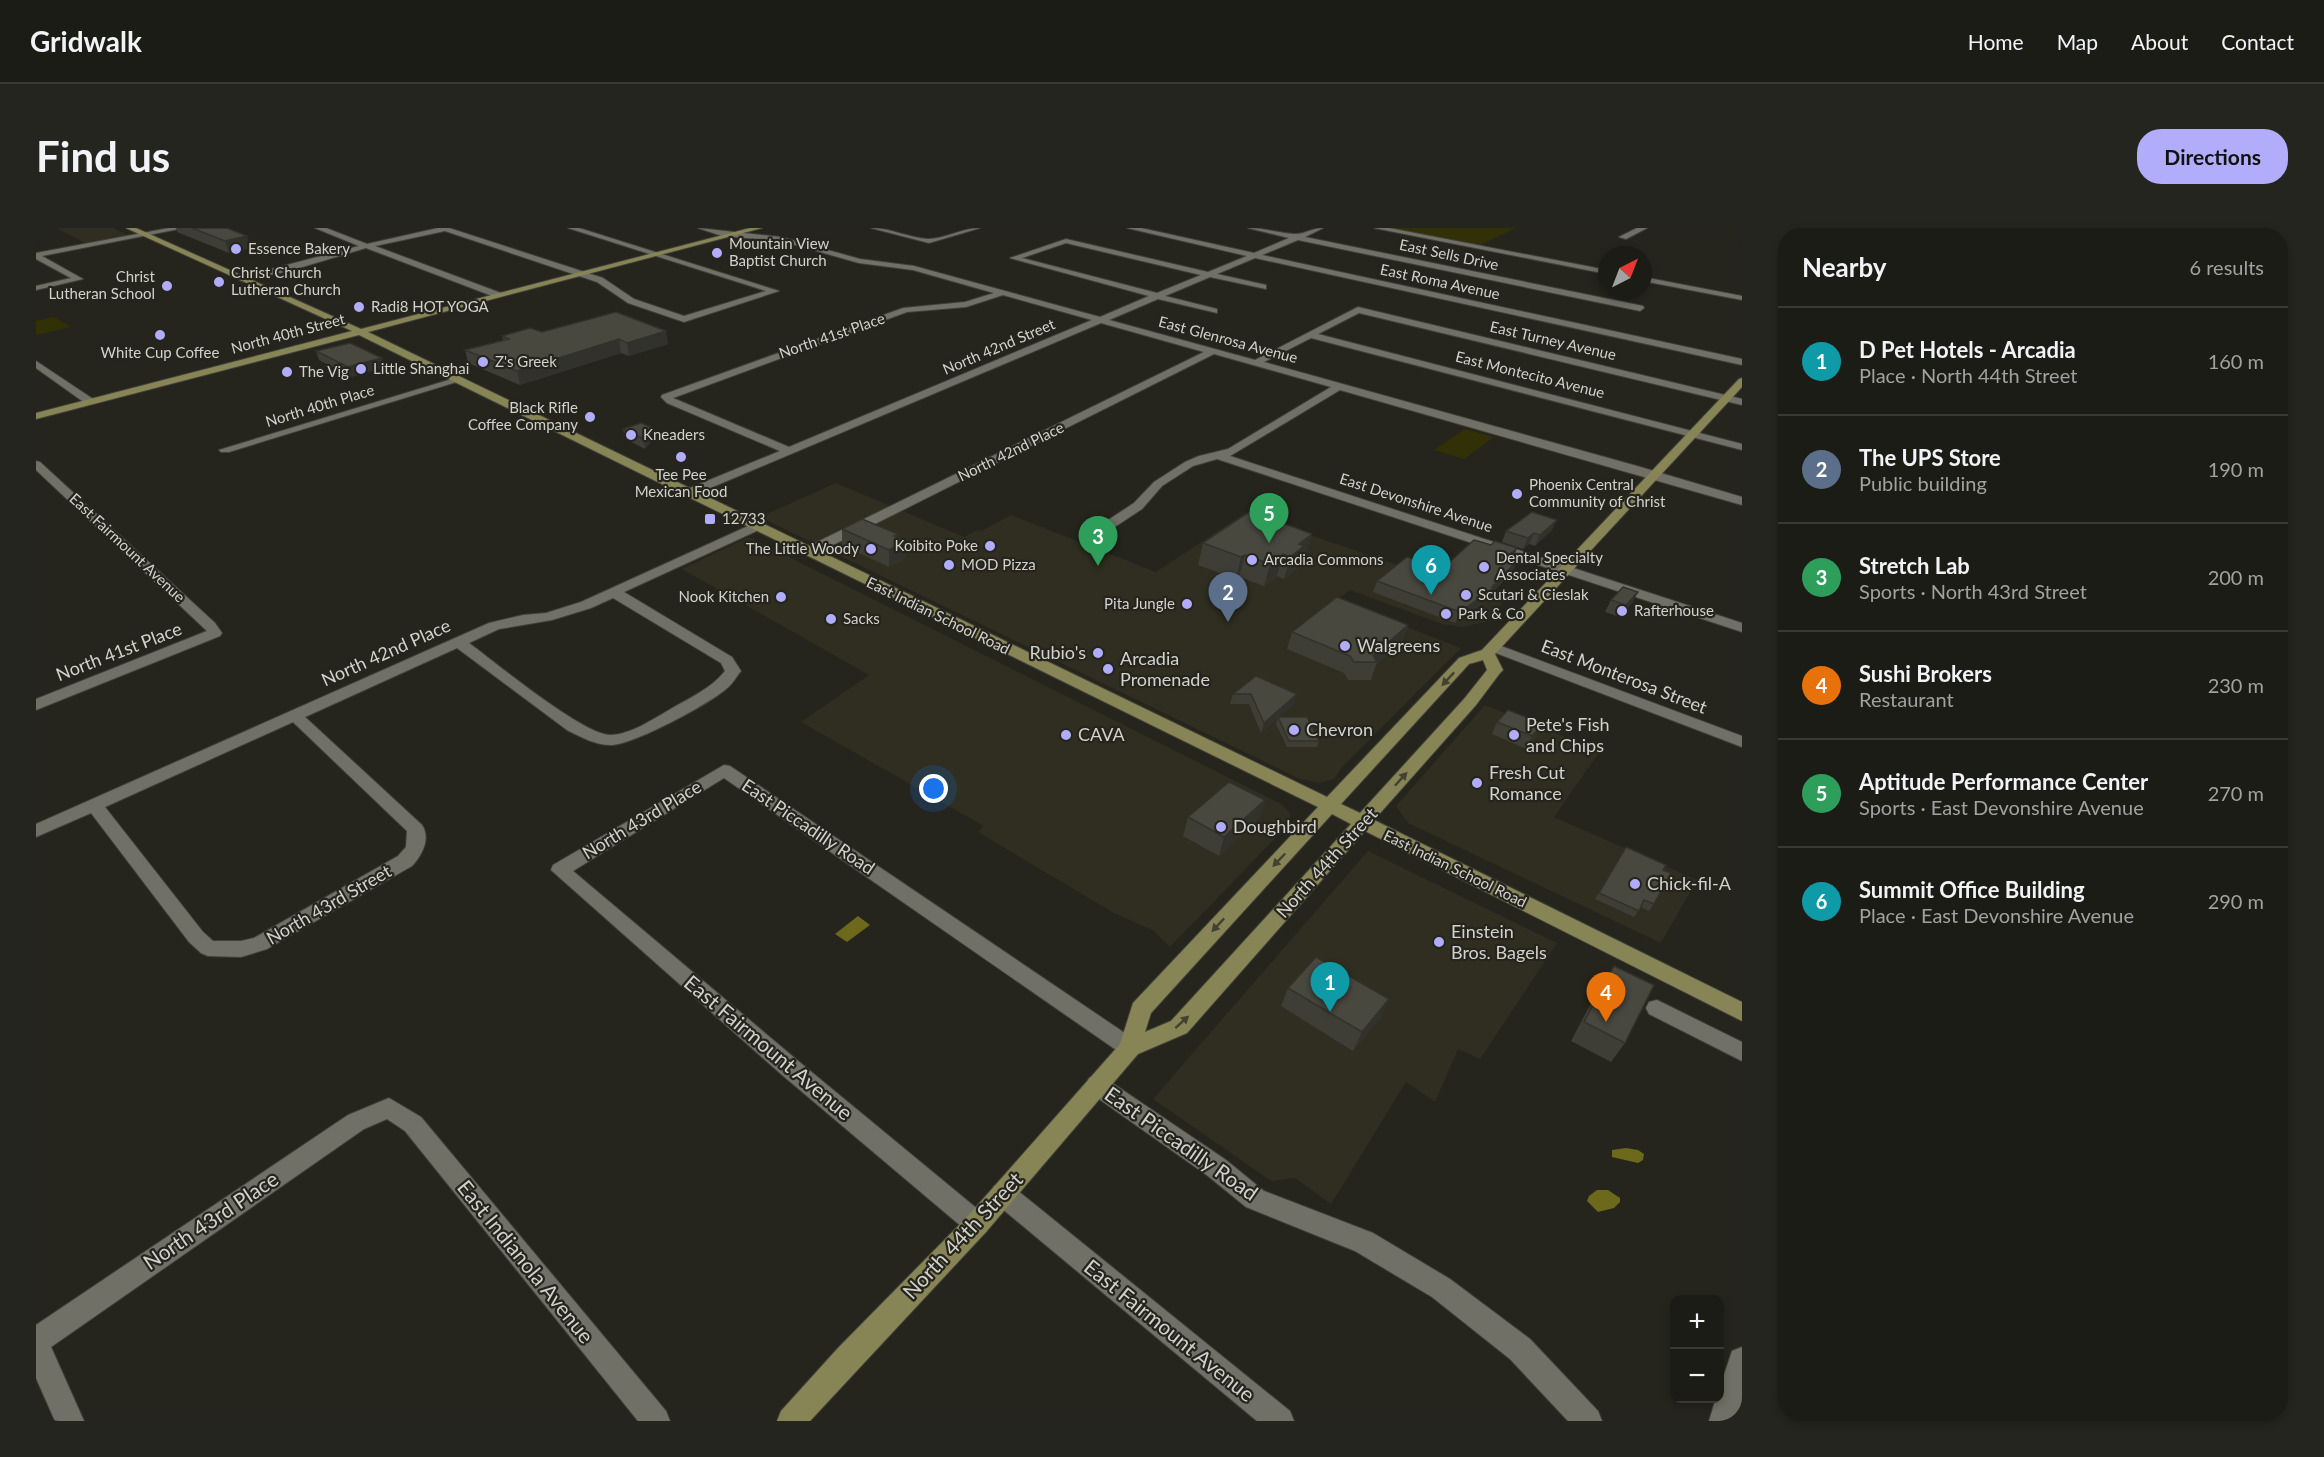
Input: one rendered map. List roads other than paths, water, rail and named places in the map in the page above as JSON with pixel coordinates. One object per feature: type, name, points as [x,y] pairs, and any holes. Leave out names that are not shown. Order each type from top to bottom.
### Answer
[{"type":"main road","name":"East Indian School Road","points":[[130,228],[359,331],[1363,823],[1742,1012]]},
{"type":"main road","name":"North 40th Street","points":[[36,416],[758,228]]},
{"type":"main road","name":"North 44th Street","points":[[1130,1048],[1141,1009],[1464,661],[1490,650],[1742,381]]},
{"type":"main road","name":"North 44th Street","points":[[791,1421],[848,1358],[977,1224],[1130,1048],[1179,1027],[1470,702],[1495,670],[1490,650]]},
{"type":"street","points":[[36,256],[180,228]]},
{"type":"street","points":[[319,228],[498,295]]},
{"type":"street","points":[[244,279],[366,246],[444,228],[606,283],[631,301],[684,320],[775,291],[572,228]]},
{"type":"street","name":"East Glenrosa Avenue","points":[[702,228],[732,235],[782,239],[859,261],[914,268],[1742,501]]},
{"type":"street","points":[[875,228],[929,241],[976,228]]},
{"type":"street","name":"East Roma Avenue","points":[[1131,228],[1742,363]]},
{"type":"street","name":"East Sells Drive","points":[[1252,228],[1637,311]]},
{"type":"street","name":"North 42nd Street","points":[[689,493],[1319,228]]},
{"type":"street","points":[[1378,228],[1598,270]]},
{"type":"street","points":[[1623,237],[1642,228]]},
{"type":"street","points":[[1214,311],[1014,258],[1066,241],[1263,287]]},
{"type":"street","points":[[36,256],[79,279],[36,288]]},
{"type":"street","points":[[1652,281],[1742,298]]},
{"type":"street","points":[[620,295],[637,292]]},
{"type":"street","name":"North 41st Place","points":[[790,451],[666,397],[906,310],[966,304],[1002,293]]},
{"type":"street","name":"East Turney Avenue","points":[[1311,335],[1358,310],[1742,402]]},
{"type":"street","points":[[1610,334],[1618,327]]},
{"type":"street","points":[[1256,363],[1311,335]]},
{"type":"street","name":"East Montecito Avenue","points":[[1311,335],[1742,447]]},
{"type":"street","name":"North 42nd Place","points":[[808,552],[1214,351]]},
{"type":"street","points":[[36,364],[89,401]]},
{"type":"street","name":"North 40th Place","points":[[225,450],[458,380]]},
{"type":"street","points":[[1096,533],[1138,506],[1158,484],[1189,465],[1232,452],[1339,386]]},
{"type":"street","name":"East Devonshire Avenue","points":[[1217,455],[1742,628]]},
{"type":"street","name":"East Fairmount Avenue","points":[[36,464],[143,562],[215,633]]},
{"type":"street","name":"North 42nd Place","points":[[36,831],[458,642],[510,621],[547,617],[570,611],[757,526]]},
{"type":"street","points":[[458,642],[573,727],[591,736],[614,740],[640,731],[721,686],[734,671],[727,660],[712,649],[614,592]]},
{"type":"street","name":"North 41st Place","points":[[36,705],[215,633]]},
{"type":"street","name":"East Monterosa Street","points":[[1490,650],[1742,742]]},
{"type":"street","name":"North 43rd Street","points":[[94,805],[196,937],[208,948],[241,949],[260,944],[392,870],[413,853],[418,843],[416,830],[294,715]]},
{"type":"street","name":"North 43rd Place","points":[[560,870],[724,770]]},
{"type":"street","name":"East Piccadilly Road","points":[[724,770],[1130,1048]]},
{"type":"street","name":"East Fairmount Avenue","points":[[560,870],[780,1060],[977,1224]]},
{"type":"street","points":[[1657,1008],[1742,1052]]},
{"type":"street","name":"East Piccadilly Road","points":[[1097,1085],[1217,1168],[1255,1199],[1365,1242],[1442,1288],[1520,1349],[1588,1421]]},
{"type":"street","name":"North 43rd Place","points":[[36,1341],[356,1122],[389,1108]]},
{"type":"street","name":"East Indianola Avenue","points":[[389,1108],[413,1124],[656,1421]]},
{"type":"street","name":"East Fairmount Avenue","points":[[1003,1194],[1280,1421]]},
{"type":"street","points":[[36,1346],[69,1421]]},
{"type":"street","points":[[1723,1421],[1742,1361]]},
{"type":"place","name":"Essence Bakery","points":[[236,249]]},
{"type":"place","name":"Mountain View Baptist Church","points":[[717,253]]},
{"type":"place","name":"Christ Church Lutheran Church","points":[[219,282]]},
{"type":"place","name":"Christ Lutheran School","points":[[167,286]]},
{"type":"place","name":"Radi8 HOT YOGA","points":[[359,307]]},
{"type":"place","name":"White Cup Coffee","points":[[160,335]]},
{"type":"place","name":"Z's Greek","points":[[483,362]]},
{"type":"place","name":"Little Shanghai","points":[[361,369]]},
{"type":"place","name":"The Vig","points":[[287,372]]},
{"type":"place","name":"Black Rifle Coffee Company","points":[[590,417]]},
{"type":"place","name":"Kneaders","points":[[631,435]]},
{"type":"place","name":"Tee Pee Mexican Food","points":[[681,457]]},
{"type":"place","name":"Phoenix Central Community of Christ","points":[[1517,494]]},
{"type":"place","name":"12733","points":[[710,519]]},
{"type":"place","name":"Aptitude Performance Center","points":[[1269,543]]},
{"type":"place","name":"Koibito Poke","points":[[990,546]]},
{"type":"place","name":"The Little Woody","points":[[871,549]]},
{"type":"place","name":"Arcadia Commons","points":[[1252,560]]},
{"type":"place","name":"MOD Pizza","points":[[949,565]]},
{"type":"place","name":"Stretch Lab","points":[[1098,566]]},
{"type":"place","name":"Dental Specialty Associates","points":[[1484,567]]},
{"type":"place","name":"Summit Office Building","points":[[1431,595]]},
{"type":"place","name":"Scutari & Cieslak","points":[[1466,595]]},
{"type":"place","name":"Nook Kitchen","points":[[781,597]]},
{"type":"place","name":"Pita Jungle","points":[[1187,604]]},
{"type":"place","name":"Rafterhouse","points":[[1622,611]]},
{"type":"place","name":"Park & Co","points":[[1446,614]]},
{"type":"place","name":"Sacks","points":[[831,619]]},
{"type":"place","name":"The UPS Store","points":[[1228,622]]},
{"type":"place","name":"Walgreens","points":[[1345,646]]},
{"type":"place","name":"Rubio's","points":[[1098,653]]},
{"type":"place","name":"Arcadia Promenade","points":[[1108,669]]},
{"type":"place","name":"Chevron","points":[[1294,730]]},
{"type":"place","name":"CAVA","points":[[1066,735]]},
{"type":"place","name":"Pete's Fish and Chips","points":[[1514,735]]},
{"type":"place","name":"Fresh Cut Romance","points":[[1477,783]]},
{"type":"place","name":"Doughbird","points":[[1221,827]]},
{"type":"place","name":"Chick-fil-A","points":[[1635,884]]},
{"type":"place","name":"Einstein Bros. Bagels","points":[[1439,942]]},
{"type":"place","name":"D Pet Hotels - Arcadia","points":[[1330,1012]]},
{"type":"place","name":"Sushi Brokers","points":[[1606,1022]]}]
